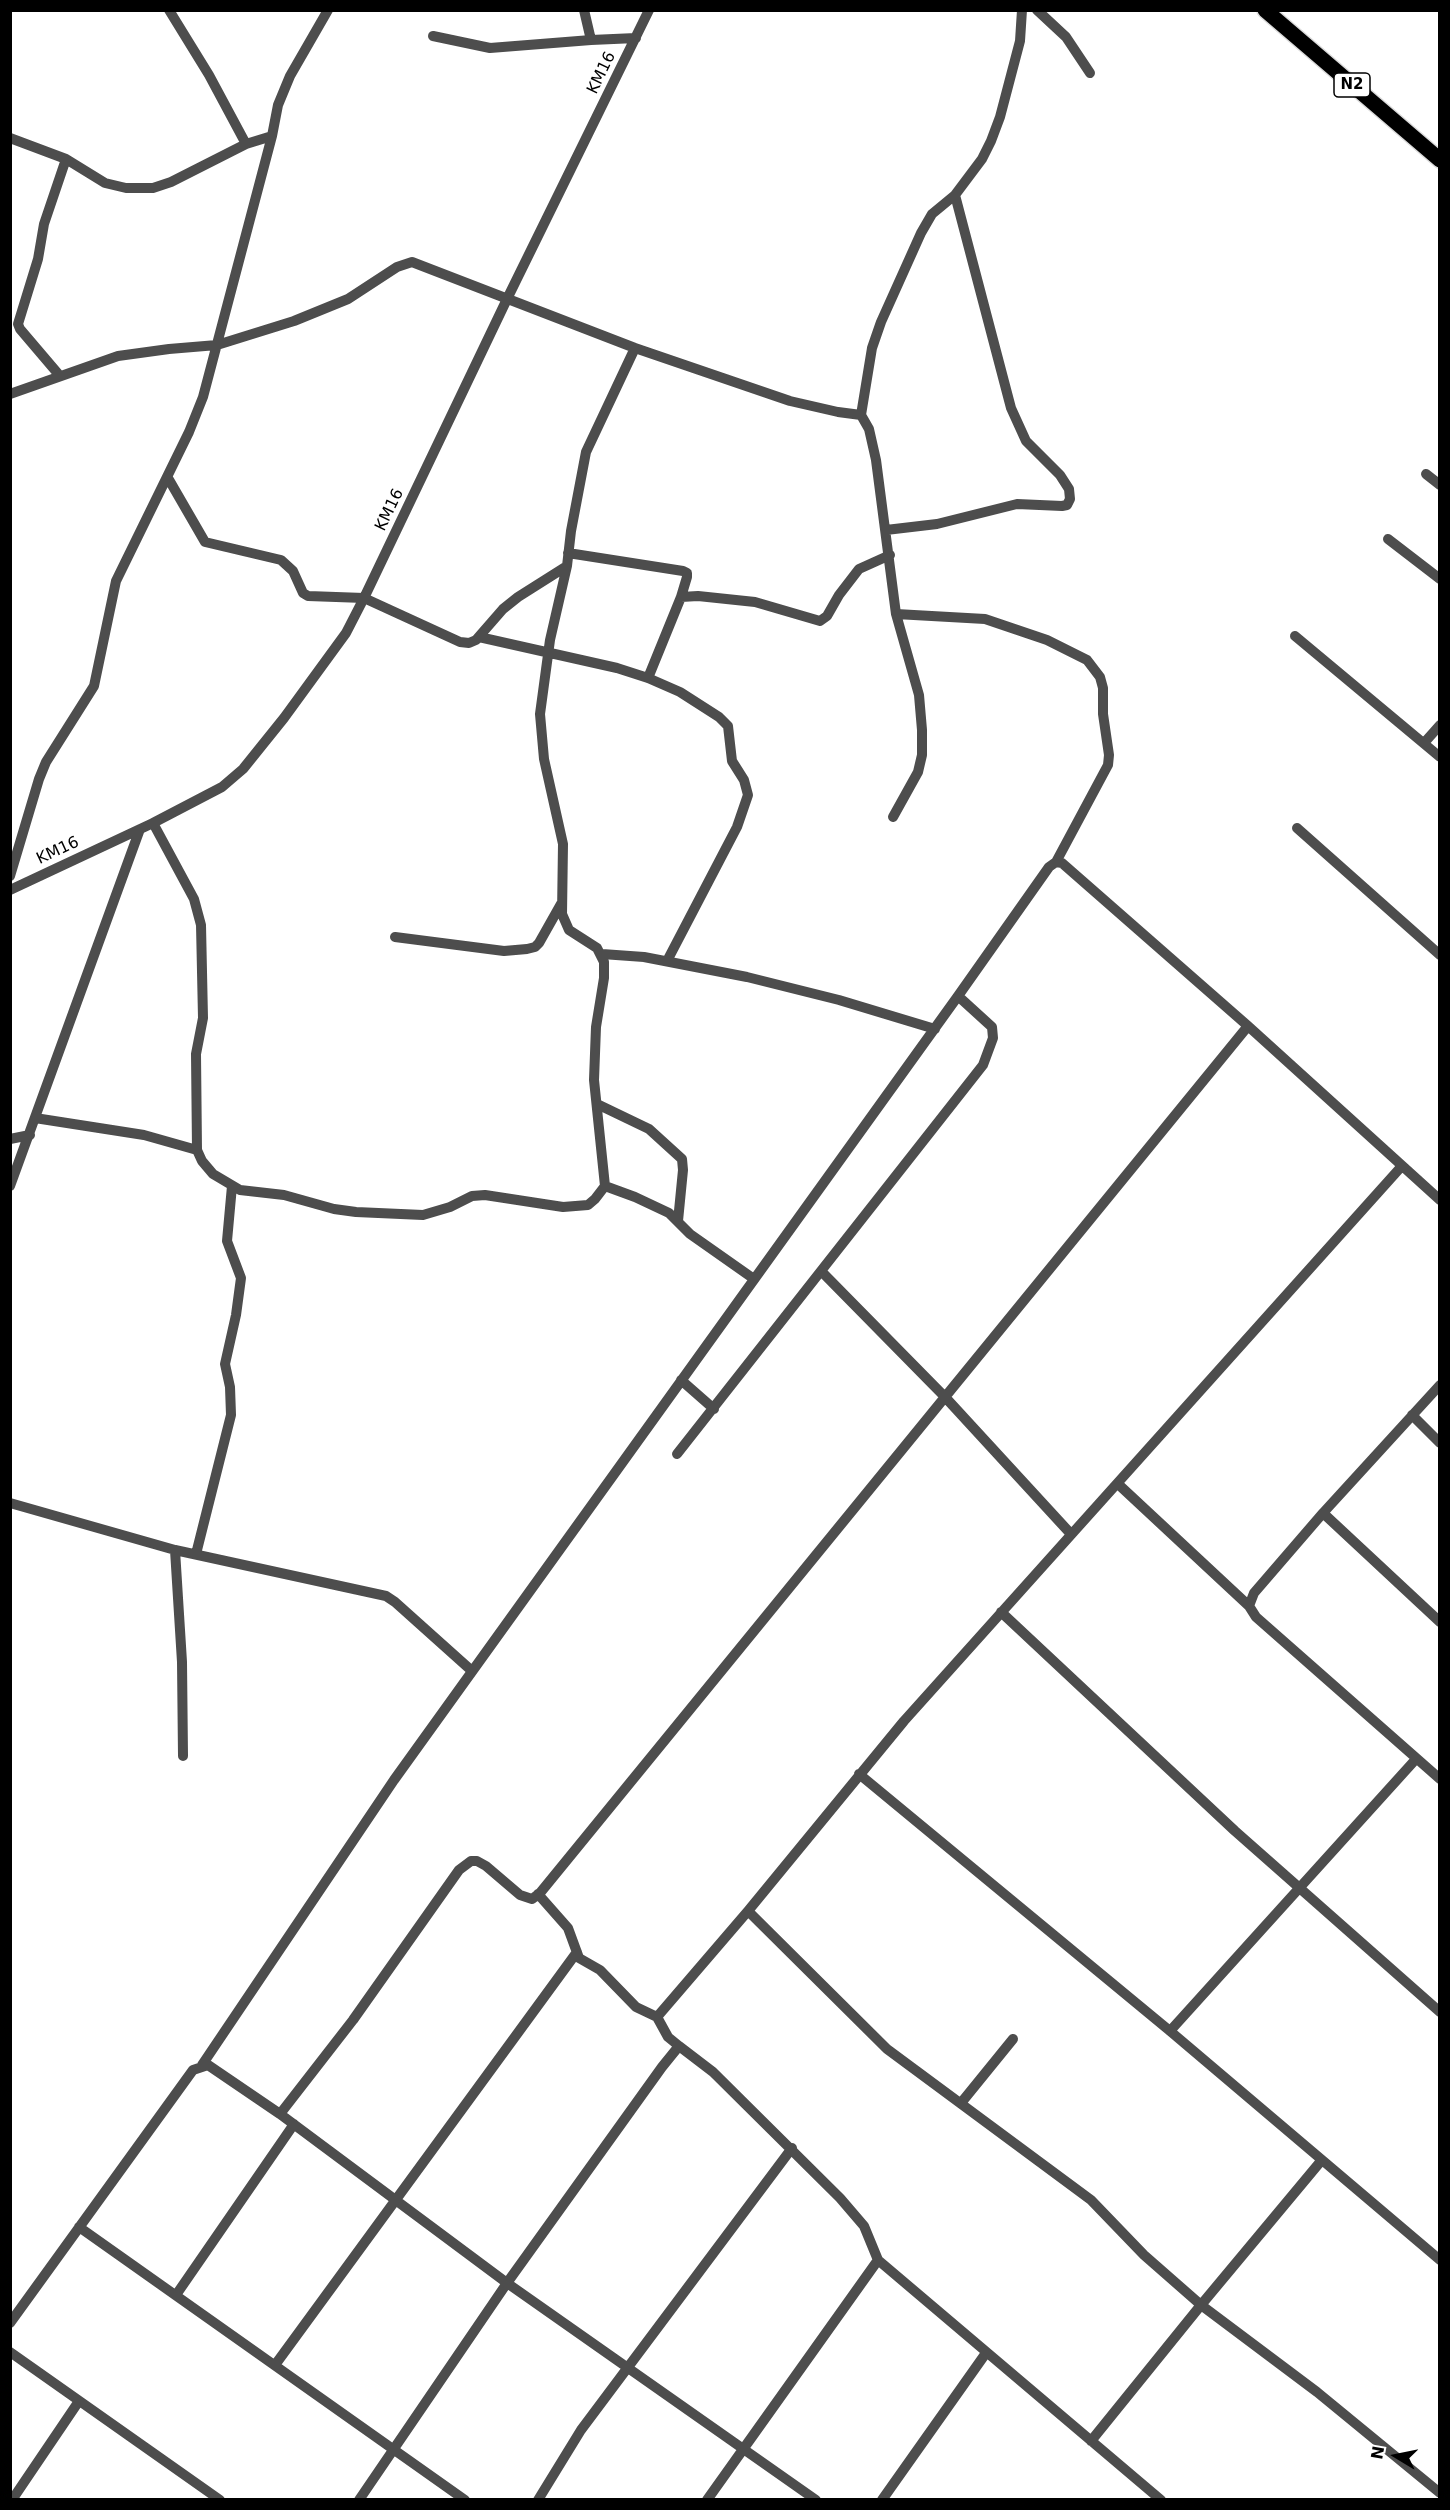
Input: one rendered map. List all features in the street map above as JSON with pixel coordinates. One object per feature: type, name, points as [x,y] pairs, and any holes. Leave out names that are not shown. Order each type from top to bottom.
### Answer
[{"type":"main road","name":"N2","points":[[1265,10],[1440,160]]},
{"type":"street","points":[[169,10],[209,75],[246,144]]},
{"type":"street","points":[[10,876],[42,770],[94,686],[116,581],[168,477],[202,398],[272,136],[278,105],[284,88],[328,10]]},
{"type":"street","points":[[584,10],[591,40]]},
{"type":"street","name":"KM16","points":[[10,890],[153,824],[222,787],[243,769],[284,718],[346,633],[649,10]]},
{"type":"street","points":[[893,817],[918,772],[922,755],[919,695],[897,614],[876,460],[869,429],[861,415],[872,348],[881,322],[921,233],[932,214],[955,195],[982,159],[1000,117],[1020,41],[1023,10]]},
{"type":"street","points":[[1037,10],[1066,37],[1090,73]]},
{"type":"street","points":[[433,36],[490,48],[636,38]]},
{"type":"street","points":[[10,138],[66,159],[105,183],[126,188],[153,188],[171,182],[246,144],[272,136]]},
{"type":"street","points":[[60,376],[24,335],[18,324],[38,260],[44,224],[66,159]]},
{"type":"street","points":[[886,530],[937,524],[1017,504],[1062,506],[1066,505],[1070,499],[1069,489],[1060,475],[1026,441],[1011,408],[955,195]]},
{"type":"street","points":[[10,394],[127,354],[217,345],[294,321],[348,299],[408,262],[508,297],[635,348],[790,401],[861,415]]},
{"type":"street","points":[[635,348],[586,452],[579,479],[567,566],[548,653],[539,726],[563,844],[562,914],[569,930],[602,954],[668,961],[812,993],[935,1029]]},
{"type":"street","points":[[1426,474],[1440,485]]},
{"type":"street","points":[[168,477],[205,542],[280,560],[293,571],[303,593],[308,596],[364,598],[460,642],[469,643],[479,637],[503,609],[567,566]]},
{"type":"street","points":[[1388,539],[1440,579]]},
{"type":"street","points":[[568,553],[687,573],[681,597],[648,678]]},
{"type":"street","points":[[681,597],[698,596],[754,602],[820,621],[827,616],[839,595],[859,569],[890,555]]},
{"type":"street","points":[[10,2322],[193,2070],[202,2065],[286,1943],[346,1849],[472,1671],[935,1029],[1049,867],[1056,862],[1109,761],[1102,714],[1103,688],[1094,667],[1088,660],[1047,640],[985,619],[897,614]]},
{"type":"street","points":[[1295,636],[1440,757]]},
{"type":"street","points":[[479,637],[617,668],[648,678],[680,692],[719,717],[728,726],[732,761],[744,780],[748,795],[737,827],[668,961]]},
{"type":"street","points":[[1424,743],[1440,725]]},
{"type":"street","points":[[153,824],[194,899],[201,925],[204,1018],[196,1054],[197,1150],[202,1161],[213,1174],[240,1190],[307,1201],[334,1209],[423,1215],[450,1208],[472,1196],[485,1195],[554,1206],[588,1205],[596,1199],[605,1186],[594,1080],[596,1027],[604,978],[602,954]]},
{"type":"street","points":[[1297,828],[1440,955]]},
{"type":"street","points":[[10,1186],[140,829]]},
{"type":"street","points":[[1056,862],[1062,863],[1248,1026],[1440,1200]]},
{"type":"street","points":[[395,937],[504,951],[528,949],[539,943],[562,901]]},
{"type":"street","points":[[677,1454],[983,1065],[993,1038],[992,1027],[958,996]]},
{"type":"street","points":[[280,2114],[353,2020],[459,1870],[471,1861],[477,1861],[520,1895],[532,1899],[538,1894],[1248,1026]]},
{"type":"street","points":[[597,1104],[650,1129],[682,1159],[678,1221]]},
{"type":"street","points":[[35,1118],[144,1135],[197,1150]]},
{"type":"street","points":[[10,1139],[30,1135]]},
{"type":"street","points":[[657,2018],[748,1911],[859,1774],[1070,1533],[1118,1484],[1401,1167]]},
{"type":"street","points":[[196,1554],[231,1415],[230,1387],[225,1364],[236,1315],[241,1278],[227,1241],[232,1186]]},
{"type":"street","points":[[605,1186],[658,1207],[754,1279]]},
{"type":"street","points":[[822,1272],[945,1397],[1070,1533]]},
{"type":"street","points":[[681,1380],[714,1409]]},
{"type":"street","points":[[1250,1606],[1254,1593],[1323,1513],[1440,1385]]},
{"type":"street","points":[[1412,1414],[1440,1443]]},
{"type":"street","points":[[1118,1484],[1250,1606],[1256,1617],[1440,1779]]},
{"type":"street","points":[[10,1503],[175,1550],[386,1596],[472,1671]]},
{"type":"street","points":[[1323,1513],[1440,1622]]},
{"type":"street","points":[[175,1550],[182,1662],[183,1756]]},
{"type":"street","points":[[1001,1612],[1235,1831],[1440,2012]]},
{"type":"street","points":[[1170,2031],[1416,1760]]},
{"type":"street","points":[[859,1774],[1170,2031],[1440,2260]]},
{"type":"street","points":[[538,1894],[568,1928],[583,1961],[600,1970],[636,2007],[657,2018],[668,2037],[713,2072],[792,2148],[864,2226],[878,2260],[1161,2499]]},
{"type":"street","points":[[748,1911],[887,2049],[1091,2200],[1144,2255],[1201,2305],[1317,2392],[1440,2493]]},
{"type":"street","points":[[275,2365],[577,1952]]},
{"type":"street","points":[[961,2103],[1013,2039]]},
{"type":"street","points":[[358,2499],[507,2283],[679,2046]]},
{"type":"street","points":[[202,2065],[213,2066],[294,2124],[338,2159],[395,2198],[507,2283],[816,2499]]},
{"type":"street","points":[[176,2295],[294,2124]]},
{"type":"street","points":[[538,2499],[581,2430],[792,2148]]},
{"type":"street","points":[[1091,2441],[1322,2161]]},
{"type":"street","points":[[79,2227],[465,2499]]},
{"type":"street","points":[[707,2499],[878,2260]]},
{"type":"street","points":[[10,2352],[220,2499]]},
{"type":"street","points":[[882,2499],[986,2353]]},
{"type":"street","points":[[11,2498],[78,2400]]}]
